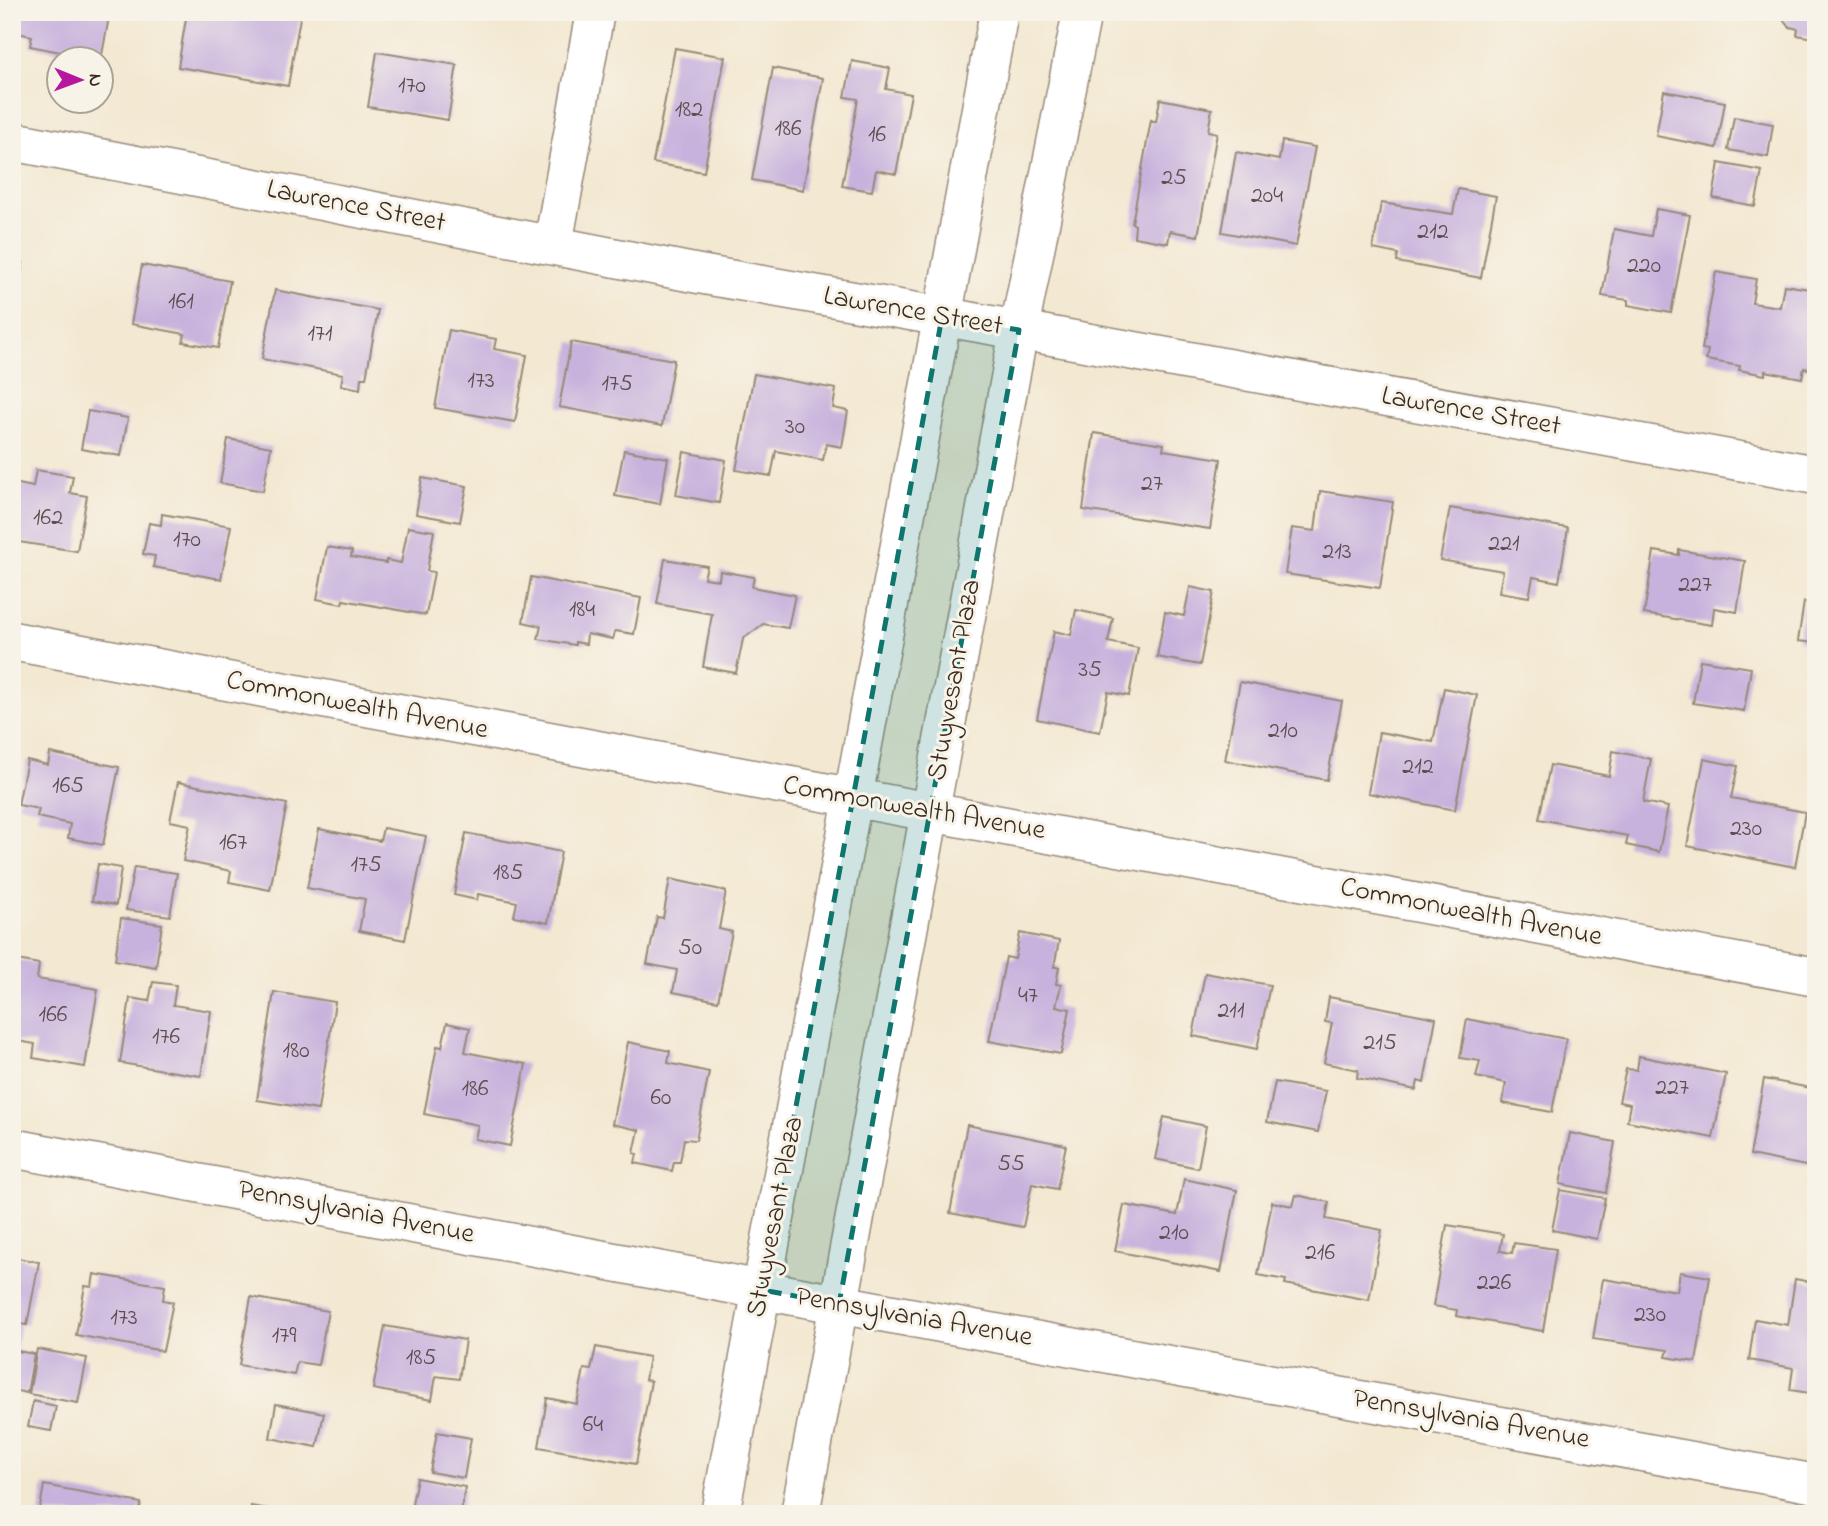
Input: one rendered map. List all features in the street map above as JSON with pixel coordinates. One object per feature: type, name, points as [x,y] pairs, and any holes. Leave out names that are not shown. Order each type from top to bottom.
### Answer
[{"type":"street","points":[[553,245],[595,12]]},
{"type":"street","name":"Stuyvesant Plaza","points":[[720,1514],[999,12]]},
{"type":"street","name":"Stuyvesant Plaza","points":[[800,1514],[1019,330],[1082,12]]},
{"type":"street","name":"Lawrence Street","points":[[12,141],[699,274],[1816,475]]},
{"type":"street","name":"Commonwealth Avenue","points":[[12,641],[1816,977]]},
{"type":"street","name":"Pennsylvania Avenue","points":[[12,1148],[762,1290],[1816,1484]]},
{"type":"highlighted area","points":[[942,317],[1019,330],[839,1304],[762,1290]]},
{"type":"building","points":[[15,12],[110,12],[104,46],[46,46],[46,49],[30,46],[32,36],[12,32]]},
{"type":"building","points":[[187,12],[301,12],[288,86],[178,67]]},
{"type":"building","points":[[1776,12],[1816,12],[1816,47],[1811,46],[1813,38],[1797,35],[1798,29],[1790,27]]},
{"type":"building","points":[[675,48],[725,57],[704,172],[653,163]]},
{"type":"building","points":[[377,52],[457,65],[448,120],[368,107]]},
{"type":"building","points":[[852,61],[890,68],[886,89],[911,94],[896,174],[876,170],[872,191],[842,186],[858,99],[845,97]]},
{"type":"building","points":[[773,68],[823,78],[803,190],[752,180]]},
{"type":"building","points":[[1664,91],[1725,102],[1717,148],[1656,136]]},
{"type":"building","points":[[1160,99],[1212,109],[1208,131],[1217,133],[1198,236],[1170,231],[1168,243],[1134,237],[1135,225],[1132,223],[1151,120],[1156,122]]},
{"type":"building","points":[[1734,117],[1773,124],[1768,157],[1728,150]]},
{"type":"building","points":[[1282,141],[1315,147],[1296,246],[1222,232],[1236,152],[1279,160]]},
{"type":"building","points":[[1719,163],[1762,171],[1755,206],[1713,198]]},
{"type":"building","points":[[1458,189],[1496,196],[1481,278],[1397,262],[1398,254],[1373,249],[1381,203],[1453,214]]},
{"type":"building","points":[[1656,209],[1690,215],[1671,313],[1628,305],[1628,300],[1602,296],[1614,229],[1651,236]]},
{"type":"building","points":[[12,260],[23,262],[14,312],[12,312]]},
{"type":"building","points":[[142,265],[230,281],[218,348],[183,342],[185,334],[131,324]]},
{"type":"building","points":[[1716,272],[1756,279],[1752,303],[1780,307],[1784,285],[1816,290],[1816,335],[1809,369],[1804,368],[1802,378],[1765,371],[1765,375],[1739,370],[1740,366],[1706,360],[1708,350],[1702,349]]},
{"type":"building","points":[[275,290],[378,310],[366,378],[361,378],[360,389],[341,385],[343,374],[262,359]]},
{"type":"building","points":[[449,330],[496,339],[494,349],[527,355],[515,422],[435,408]]},
{"type":"building","points":[[571,342],[674,360],[662,426],[559,407]]},
{"type":"building","points":[[754,374],[836,389],[833,408],[848,411],[842,447],[826,444],[823,460],[776,451],[771,476],[736,470]]},
{"type":"building","points":[[88,411],[128,418],[121,456],[81,449]]},
{"type":"building","points":[[1094,433],[1164,444],[1163,450],[1221,459],[1210,529],[1083,510]]},
{"type":"building","points":[[228,439],[271,447],[263,491],[220,483]]},
{"type":"building","points":[[624,450],[668,458],[660,504],[615,496]]},
{"type":"building","points":[[684,452],[726,460],[719,503],[676,495]]},
{"type":"building","points":[[36,470],[73,476],[70,493],[87,496],[77,551],[12,541],[14,483],[33,487]]},
{"type":"building","points":[[422,478],[467,486],[460,522],[416,514]]},
{"type":"building","points":[[1320,491],[1393,502],[1380,588],[1285,574],[1292,528],[1315,531]]},
{"type":"building","points":[[1450,508],[1568,528],[1559,582],[1533,577],[1529,597],[1499,592],[1503,571],[1440,560]]},
{"type":"building","points":[[162,514],[231,526],[221,579],[153,567],[155,556],[143,554],[149,523],[161,525]]},
{"type":"building","points":[[408,527],[434,531],[427,571],[434,572],[426,615],[343,600],[342,604],[317,599],[327,547],[352,551],[351,557],[401,563]]},
{"type":"building","points":[[1679,550],[1745,561],[1737,612],[1714,608],[1712,625],[1644,614],[1654,551],[1679,555]]},
{"type":"building","points":[[665,559],[707,566],[704,578],[719,580],[720,571],[754,577],[752,587],[795,595],[788,628],[763,624],[743,639],[736,673],[703,667],[712,614],[657,604]]},
{"type":"building","points":[[531,577],[641,598],[634,634],[615,631],[613,639],[587,634],[586,644],[575,642],[575,645],[538,639],[541,626],[523,622]]},
{"type":"building","points":[[1190,587],[1214,592],[1200,665],[1157,657],[1165,612],[1184,616]]},
{"type":"building","points":[[1804,602],[1816,604],[1816,643],[1798,641]]},
{"type":"building","points":[[1076,610],[1113,618],[1108,642],[1138,648],[1129,696],[1108,692],[1100,732],[1037,719],[1054,631],[1071,635]]},
{"type":"building","points":[[1700,660],[1751,668],[1744,711],[1693,703]]},
{"type":"building","points":[[1240,682],[1342,701],[1327,780],[1225,760]]},
{"type":"building","points":[[1444,688],[1477,695],[1455,810],[1368,793],[1379,732],[1433,742]]},
{"type":"building","points":[[1613,751],[1651,759],[1643,802],[1668,807],[1659,852],[1626,845],[1628,836],[1539,819],[1550,765],[1609,776]]},
{"type":"building","points":[[50,753],[119,767],[103,845],[68,838],[70,824],[37,817],[39,809],[18,805],[27,760],[48,765]]},
{"type":"building","points":[[1704,759],[1738,766],[1731,798],[1805,812],[1795,867],[1687,846]]},
{"type":"building","points":[[178,782],[287,804],[270,890],[229,882],[231,871],[183,861],[190,825],[170,821]]},
{"type":"building","points":[[383,828],[426,836],[405,940],[359,931],[365,899],[307,888],[319,829],[380,841]]},
{"type":"building","points":[[466,833],[561,852],[548,923],[514,916],[517,902],[478,894],[477,900],[454,895]]},
{"type":"building","points":[[98,864],[121,868],[116,905],[92,901]]},
{"type":"building","points":[[134,867],[177,873],[170,916],[126,910]]},
{"type":"building","points":[[670,879],[726,891],[719,929],[732,932],[718,1001],[673,992],[677,970],[647,964],[657,917],[663,918]]},
{"type":"building","points":[[121,918],[162,924],[156,967],[115,960]]},
{"type":"building","points":[[1020,933],[1059,941],[1054,967],[1059,967],[1056,984],[1061,985],[1056,1006],[1070,1009],[1061,1054],[989,1041],[1006,957],[1015,959]]},
{"type":"building","points":[[12,959],[39,964],[37,979],[98,989],[85,1067],[33,1058],[35,1044],[12,1040]]},
{"type":"building","points":[[1205,973],[1270,985],[1257,1049],[1193,1036]]},
{"type":"building","points":[[153,982],[176,985],[173,1005],[211,1011],[201,1076],[120,1063],[130,998],[149,1001]]},
{"type":"building","points":[[274,992],[335,1002],[318,1110],[257,1100]]},
{"type":"building","points":[[1329,997],[1436,1018],[1424,1083],[1418,1081],[1416,1090],[1357,1078],[1358,1070],[1324,1063],[1332,1023],[1325,1022]]},
{"type":"building","points":[[1467,1019],[1566,1039],[1552,1112],[1502,1103],[1506,1083],[1476,1077],[1480,1061],[1460,1058]]},
{"type":"building","points":[[447,1023],[470,1028],[465,1052],[526,1064],[510,1146],[475,1139],[478,1125],[424,1114],[437,1046],[442,1047]]},
{"type":"building","points":[[628,1042],[670,1051],[668,1063],[709,1072],[696,1140],[684,1139],[680,1162],[674,1162],[672,1171],[635,1163],[637,1154],[634,1153],[639,1130],[612,1124]]},
{"type":"building","points":[[1639,1056],[1726,1074],[1713,1138],[1627,1121],[1630,1104],[1619,1102],[1626,1069],[1637,1070]]},
{"type":"building","points":[[1764,1079],[1816,1089],[1816,1168],[1750,1155]]},
{"type":"building","points":[[1275,1082],[1326,1091],[1318,1132],[1267,1122]]},
{"type":"building","points":[[1164,1117],[1206,1126],[1198,1168],[1155,1159]]},
{"type":"building","points":[[967,1125],[1066,1145],[1057,1189],[1032,1184],[1023,1227],[950,1213]]},
{"type":"building","points":[[1570,1133],[1615,1142],[1606,1193],[1560,1184]]},
{"type":"building","points":[[1184,1179],[1237,1190],[1221,1272],[1115,1251],[1124,1205],[1177,1215]]},
{"type":"building","points":[[1560,1190],[1605,1198],[1597,1239],[1552,1230]]},
{"type":"building","points":[[1296,1195],[1329,1202],[1326,1219],[1382,1230],[1369,1300],[1285,1284],[1286,1280],[1258,1275],[1272,1202],[1293,1206]]},
{"type":"building","points":[[1447,1225],[1503,1234],[1500,1251],[1512,1253],[1514,1243],[1556,1249],[1543,1331],[1456,1316],[1457,1310],[1433,1306]]},
{"type":"building","points":[[12,1257],[39,1262],[27,1325],[20,1324],[16,1347],[12,1346]]},
{"type":"building","points":[[1680,1272],[1710,1277],[1696,1362],[1666,1357],[1668,1350],[1593,1339],[1603,1279],[1677,1291]]},
{"type":"building","points":[[94,1274],[165,1286],[163,1300],[173,1302],[163,1351],[76,1335],[85,1286],[92,1287]]},
{"type":"building","points":[[1795,1279],[1816,1283],[1816,1394],[1790,1390],[1793,1368],[1749,1360],[1755,1319],[1788,1325]]},
{"type":"building","points":[[251,1297],[328,1311],[318,1365],[297,1362],[294,1375],[239,1365]]},
{"type":"building","points":[[385,1326],[465,1340],[459,1379],[436,1376],[432,1400],[373,1389]]},
{"type":"building","points":[[596,1347],[649,1357],[645,1380],[651,1381],[636,1464],[539,1447],[547,1398],[577,1404],[584,1369],[591,1370]]},
{"type":"building","points":[[37,1349],[87,1358],[78,1403],[29,1394]]},
{"type":"building","points":[[12,1350],[34,1354],[27,1393],[12,1390]]},
{"type":"building","points":[[33,1401],[56,1406],[51,1431],[28,1427]]},
{"type":"building","points":[[276,1404],[324,1413],[317,1447],[270,1438]]},
{"type":"building","points":[[437,1432],[471,1438],[464,1478],[430,1472]]},
{"type":"building","points":[[417,1478],[465,1487],[461,1514],[410,1514]]},
{"type":"building","points":[[44,1485],[141,1503],[139,1514],[39,1514]]},
{"type":"building","points":[[251,1506],[275,1510],[274,1514],[250,1514]]}]
